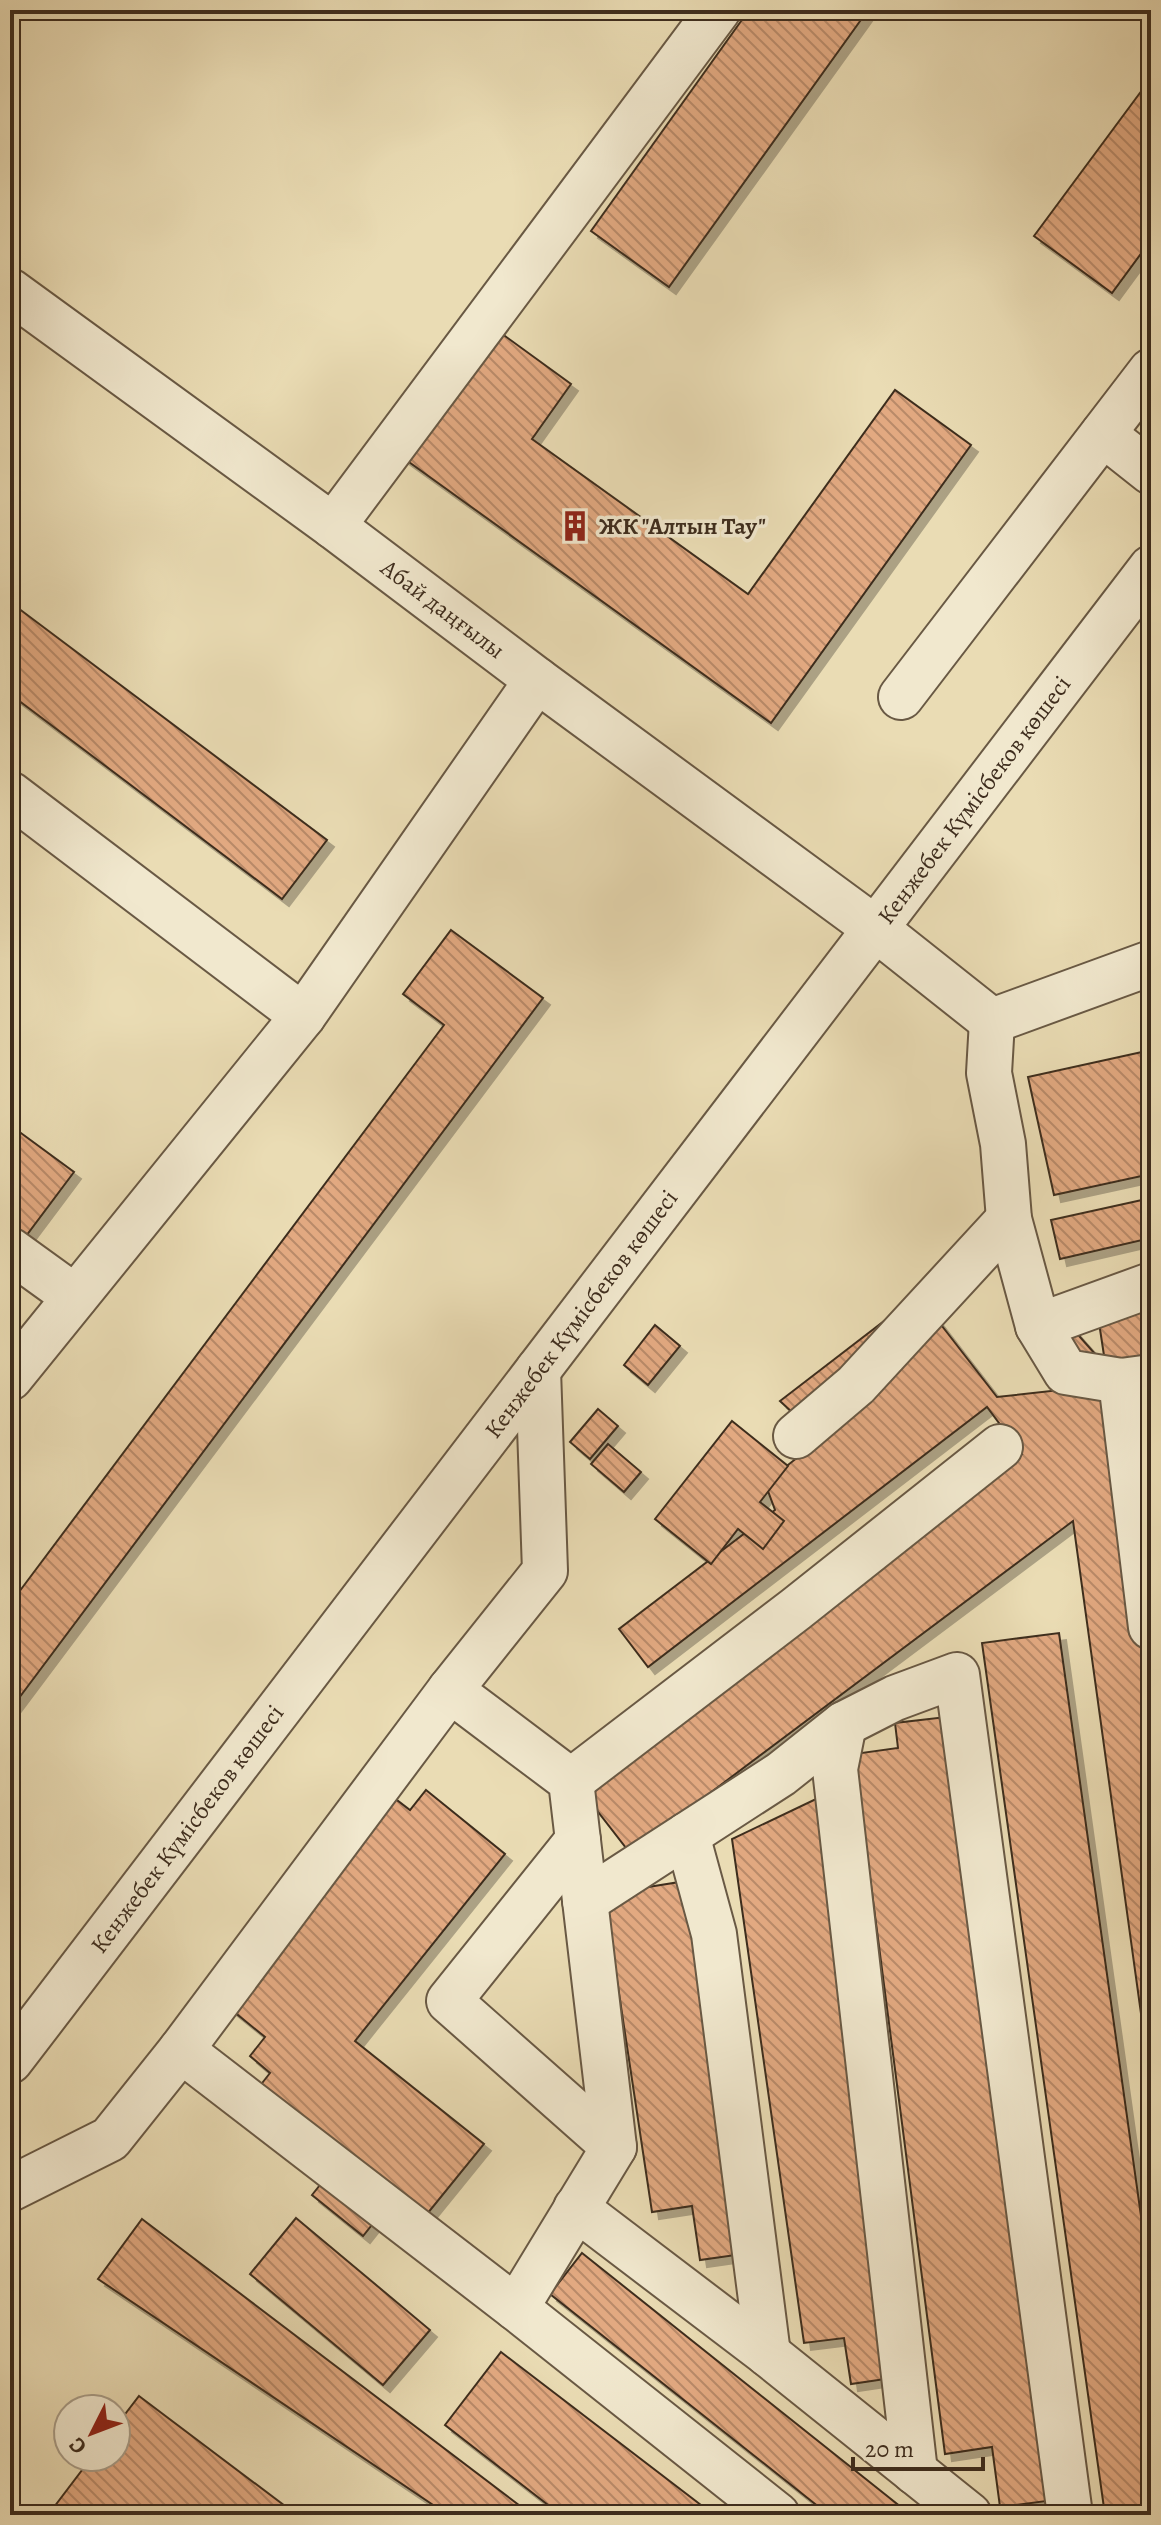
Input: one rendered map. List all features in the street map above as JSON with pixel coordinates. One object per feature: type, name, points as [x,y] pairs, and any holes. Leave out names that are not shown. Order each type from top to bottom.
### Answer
[{"type":"street","points":[[333,526],[718,10]]},
{"type":"street","name":"Абай даңғылы","points":[[10,291],[876,929],[992,1021]]},
{"type":"street","points":[[901,697],[1151,371]]},
{"type":"street","points":[[1103,434],[1151,472]]},
{"type":"street","name":"Кенжебек Күмісбеков көшесі","points":[[14,2047],[538,1370],[1151,568]]},
{"type":"street","points":[[10,1378],[303,1016],[537,680]]},
{"type":"street","points":[[10,794],[303,1016]]},
{"type":"street","points":[[1150,963],[992,1021],[989,1073],[1003,1144],[1009,1219],[1038,1326],[1066,1372],[1136,1379],[1151,1627]]},
{"type":"street","points":[[796,1436],[856,1385],[1009,1219]]},
{"type":"street","points":[[10,1250],[75,1297]]},
{"type":"street","points":[[1038,1326],[1151,1285]]},
{"type":"street","points":[[10,2189],[110,2139],[181,2050],[450,1690],[545,1571],[538,1370]]},
{"type":"street","points":[[571,1781],[796,1609],[1000,1447]]},
{"type":"street","points":[[585,1901],[781,1774],[844,1724],[895,1698],[957,1675],[1070,2515]]},
{"type":"street","points":[[450,1690],[571,1781],[614,2147],[516,2308]]},
{"type":"street","points":[[844,1724],[835,1769],[915,2472]]},
{"type":"street","points":[[687,1835],[714,1934],[768,2354]]},
{"type":"street","points":[[578,1840],[449,2001],[614,2147]]},
{"type":"street","points":[[181,2050],[516,2308],[777,2515]]},
{"type":"street","points":[[576,2208],[768,2354],[969,2515]]},
{"type":"building","points":[[749,10],[868,10],[669,287],[591,231]]},
{"type":"building","points":[[1151,78],[1151,240],[1112,293],[1034,236]]},
{"type":"building","name":"ЖК \"Алтын Тау\"","points":[[494,328],[571,384],[532,439],[748,594],[895,390],[971,445],[771,723],[402,457]]},
{"type":"building","points":[[10,602],[327,840],[282,899],[10,694]]},
{"type":"building","points":[[451,930],[543,998],[10,1710],[10,1604],[444,1025],[403,994]]},
{"type":"building","points":[[1151,1050],[1151,1174],[1054,1195],[1028,1077]]},
{"type":"building","points":[[10,1125],[74,1172],[26,1236],[10,1224]]},
{"type":"building","points":[[1151,1198],[1151,1238],[1060,1259],[1051,1220]]},
{"type":"building","points":[[918,1295],[997,1397],[1105,1385],[1151,1719],[1151,2086],[1073,1521],[630,1853],[578,1786],[1022,1454],[987,1407],[648,1667],[619,1629],[775,1510],[765,1483],[821,1439],[780,1401]]},
{"type":"building","points":[[1151,1309],[1151,1355],[1105,1362],[1098,1316]]},
{"type":"building","points":[[1064,1319],[1096,1355],[1078,1372]]},
{"type":"building","points":[[655,1325],[680,1346],[648,1385],[624,1365]]},
{"type":"building","points":[[598,1409],[618,1426],[590,1459],[570,1442]]},
{"type":"building","points":[[732,1421],[788,1466],[760,1502],[784,1521],[763,1549],[738,1529],[711,1564],[655,1519]]},
{"type":"building","points":[[608,1444],[641,1472],[624,1492],[591,1464]]},
{"type":"building","points":[[1059,1633],[1151,2287],[1151,2331],[1141,2332],[1151,2403],[1151,2515],[1105,2515],[982,1643]]},
{"type":"building","points":[[946,1717],[1047,2501],[1000,2507],[992,2447],[945,2454],[854,1754],[898,1748],[895,1723]]},
{"type":"building","points":[[426,1790],[505,1854],[355,2041],[484,2144],[423,2219],[259,2087],[270,2073],[250,2056],[265,2037],[222,2002],[389,1794],[410,1810]]},
{"type":"building","points":[[816,1799],[899,2377],[851,2384],[844,2338],[804,2343],[732,1839]]},
{"type":"building","points":[[686,1881],[743,2254],[700,2260],[692,2206],[652,2212],[604,1894]]},
{"type":"building","points":[[328,2175],[379,2216],[363,2236],[312,2195]]},
{"type":"building","points":[[296,2218],[430,2330],[383,2385],[250,2274]]},
{"type":"building","points":[[142,2219],[532,2515],[448,2515],[98,2279]]},
{"type":"building","points":[[582,2253],[911,2515],[829,2515],[550,2294]]},
{"type":"building","points":[[501,2352],[714,2515],[561,2515],[445,2425]]},
{"type":"building","points":[[139,2396],[289,2509],[285,2515],[48,2515],[80,2473],[132,2473],[132,2405]]},
{"type":"place","name":"ЖК \"Алтын Тау\"","points":[[575,526]]}]
